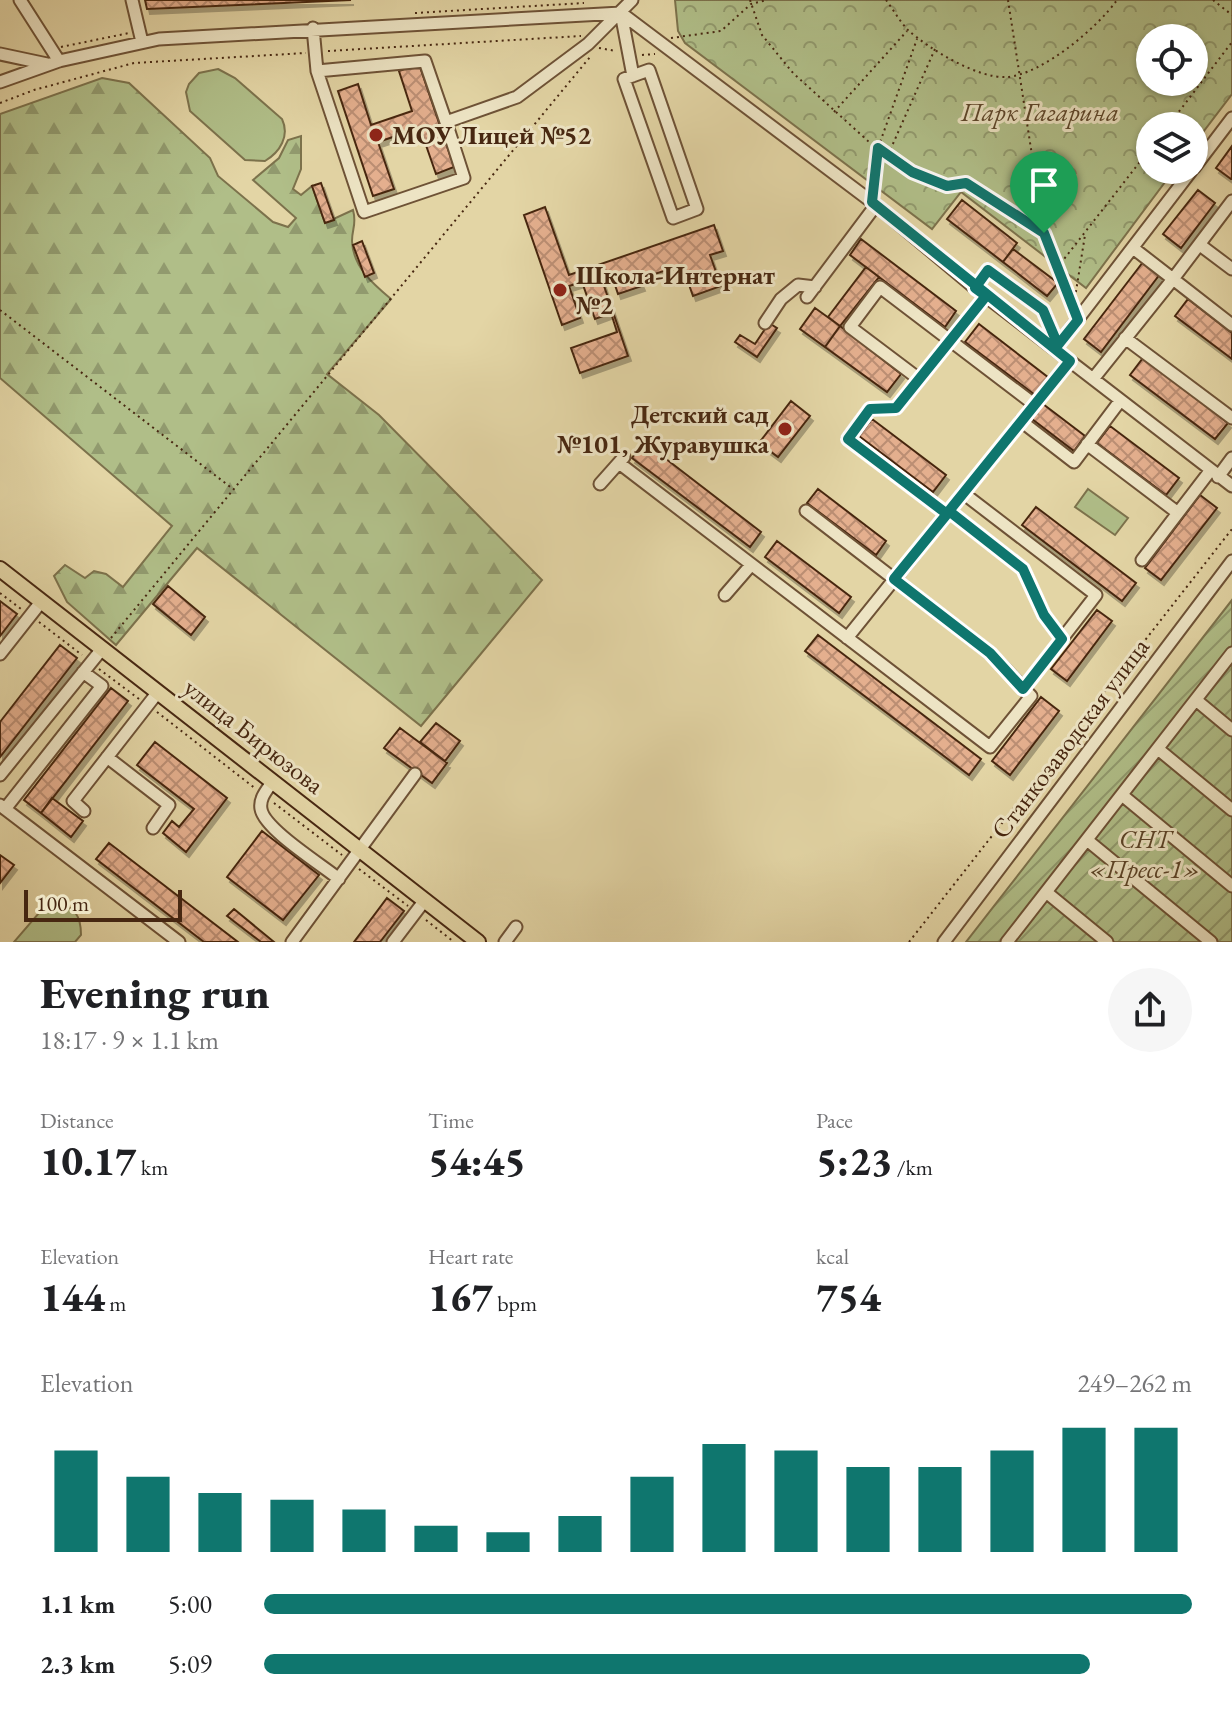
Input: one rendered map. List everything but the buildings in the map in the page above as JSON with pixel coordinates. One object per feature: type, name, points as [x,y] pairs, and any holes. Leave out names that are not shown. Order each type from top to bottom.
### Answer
[{"type":"main road","name":"улица Бирюзова","points":[[0,569],[361,849],[421,906],[478,942]]},
{"type":"street","points":[[20,0],[53,62]]},
{"type":"street","points":[[132,0],[142,42]]},
{"type":"street","points":[[446,122],[517,97],[599,35],[632,0]]},
{"type":"street","points":[[0,82],[53,62],[142,42],[313,28],[621,13],[874,204],[975,288],[1056,347],[1120,401],[1232,486]]},
{"type":"street","points":[[621,13],[633,76]]},
{"type":"street","points":[[313,28],[317,71],[364,212],[464,178],[425,61],[317,71]]},
{"type":"street","points":[[0,54],[53,62]]},
{"type":"street","points":[[649,70],[697,209],[673,218],[624,79],[633,76],[649,70]]},
{"type":"street","points":[[1208,149],[1232,118]]},
{"type":"street","points":[[1056,347],[1182,184]]},
{"type":"street","points":[[1093,379],[1125,338],[1132,322],[1200,245],[1205,228],[1227,216],[1232,201]]},
{"type":"street","points":[[807,297],[874,204]]},
{"type":"street","points":[[1200,245],[1232,269]]},
{"type":"street","points":[[1133,248],[1232,325]]},
{"type":"street","points":[[975,288],[988,270],[1043,310],[1056,347]]},
{"type":"street","points":[[765,323],[781,299],[798,285],[815,287]]},
{"type":"street","points":[[919,379],[850,327],[880,287],[1035,405]]},
{"type":"street","points":[[986,296],[896,408],[870,409],[848,439],[1023,569],[1044,615],[1062,639]]},
{"type":"street","points":[[1125,338],[1232,418]]},
{"type":"street","points":[[847,638],[1070,361]]},
{"type":"street","points":[[1021,421],[1074,462],[1120,401]]},
{"type":"street","points":[[1087,444],[1178,513]]},
{"type":"street","points":[[1142,560],[1178,513],[1232,458]]},
{"type":"street","points":[[600,484],[621,460],[751,565],[990,747],[1031,696],[990,653],[806,511]]},
{"type":"street","points":[[963,493],[1096,595],[1023,689]]},
{"type":"street","name":"Станкозаводская улица","points":[[944,942],[1232,561]]},
{"type":"street","points":[[725,595],[751,565]]},
{"type":"street","points":[[0,654],[41,602]]},
{"type":"street","points":[[0,775],[102,649]]},
{"type":"street","points":[[1007,942],[1232,653]]},
{"type":"street","points":[[87,667],[102,686],[2,807],[179,942]]},
{"type":"street","points":[[84,811],[73,801],[158,692]]},
{"type":"street","points":[[1196,700],[1232,730]]},
{"type":"street","points":[[1158,749],[1232,810]]},
{"type":"street","points":[[107,757],[169,805],[153,828]]},
{"type":"street","points":[[292,942],[415,774]]},
{"type":"street","points":[[273,781],[264,795],[261,810],[268,824],[339,879]]},
{"type":"street","points":[[1122,795],[1232,886]]},
{"type":"street","points":[[1087,840],[1211,942]]},
{"type":"street","points":[[1046,892],[1107,942]]},
{"type":"street","points":[[393,942],[421,906]]},
{"type":"street","points":[[505,942],[516,927]]},
{"type":"path","points":[[102,649],[597,48],[652,56],[671,37],[721,31],[750,2],[767,0]]},
{"type":"path","points":[[886,0],[908,30],[972,71],[1008,77],[1060,55],[1104,18],[1117,0]]},
{"type":"path","points":[[1008,0],[1044,233],[1073,310],[1085,234]]},
{"type":"path","points":[[1213,0],[1232,15]]},
{"type":"path","points":[[750,2],[762,35],[793,73],[878,148],[912,172],[947,186],[966,183],[1044,233]]},
{"type":"path","points":[[834,112],[908,30]]},
{"type":"path","points":[[0,103],[34,90],[134,63],[599,35]]},
{"type":"path","points":[[874,204],[878,148],[918,36]]},
{"type":"path","points":[[1179,112],[1232,42]]},
{"type":"path","points":[[888,155],[936,48]]},
{"type":"path","points":[[1056,269],[1136,167]]},
{"type":"path","points":[[0,310],[233,489]]},
{"type":"path","points":[[909,942],[1232,529]]},
{"type":"path","points":[[0,593],[87,667],[147,705],[351,862],[421,906],[454,942]]},
{"type":"green space","name":"Парк Гагарина","points":[[675,0],[1232,0],[1232,94],[1208,126],[1208,112],[1136,112],[1136,184],[1164,184],[1086,288],[961,192],[932,229],[685,43],[678,31]]},
{"type":"green space","points":[[218,69],[235,78],[282,119],[285,131],[282,143],[265,161],[245,160],[190,111],[186,92],[189,84],[199,73]]},
{"type":"green space","points":[[102,78],[129,83],[210,158],[218,176],[273,222],[288,227],[296,218],[253,180],[279,158],[288,140],[301,136],[301,169],[293,189],[301,195],[312,186],[325,223],[353,210],[352,241],[356,259],[371,281],[391,299],[327,374],[379,415],[542,580],[421,726],[197,548],[116,645],[67,602],[54,576],[65,565],[85,578],[94,571],[106,574],[123,587],[172,526],[0,378],[0,114]]},
{"type":"green space","points":[[1088,489],[1128,518],[1115,535],[1075,507]]},
{"type":"green space","name":"СНТ «Пресс-1»","points":[[1232,600],[1232,942],[966,942]]},
{"type":"green space","points":[[55,903],[76,913],[81,935],[75,942],[14,942],[44,907]]},
{"type":"place","name":"МОУ Лицей №52","points":[[376,135]]},
{"type":"place","name":"Школа-Интернат №2","points":[[560,290]]},
{"type":"place","name":"Детский сад №101, Журавушка","points":[[785,429]]},
{"type":"route","points":[[1044,233],[966,183],[947,186],[912,172],[878,148],[872,202],[975,288],[1070,361],[949,511],[1023,569],[1044,615],[1062,639],[1023,689],[990,653],[894,579],[947,514],[848,439],[870,409],[896,408],[986,296],[975,288],[988,270],[1043,310],[1058,345],[1078,320],[1044,233]]}]
